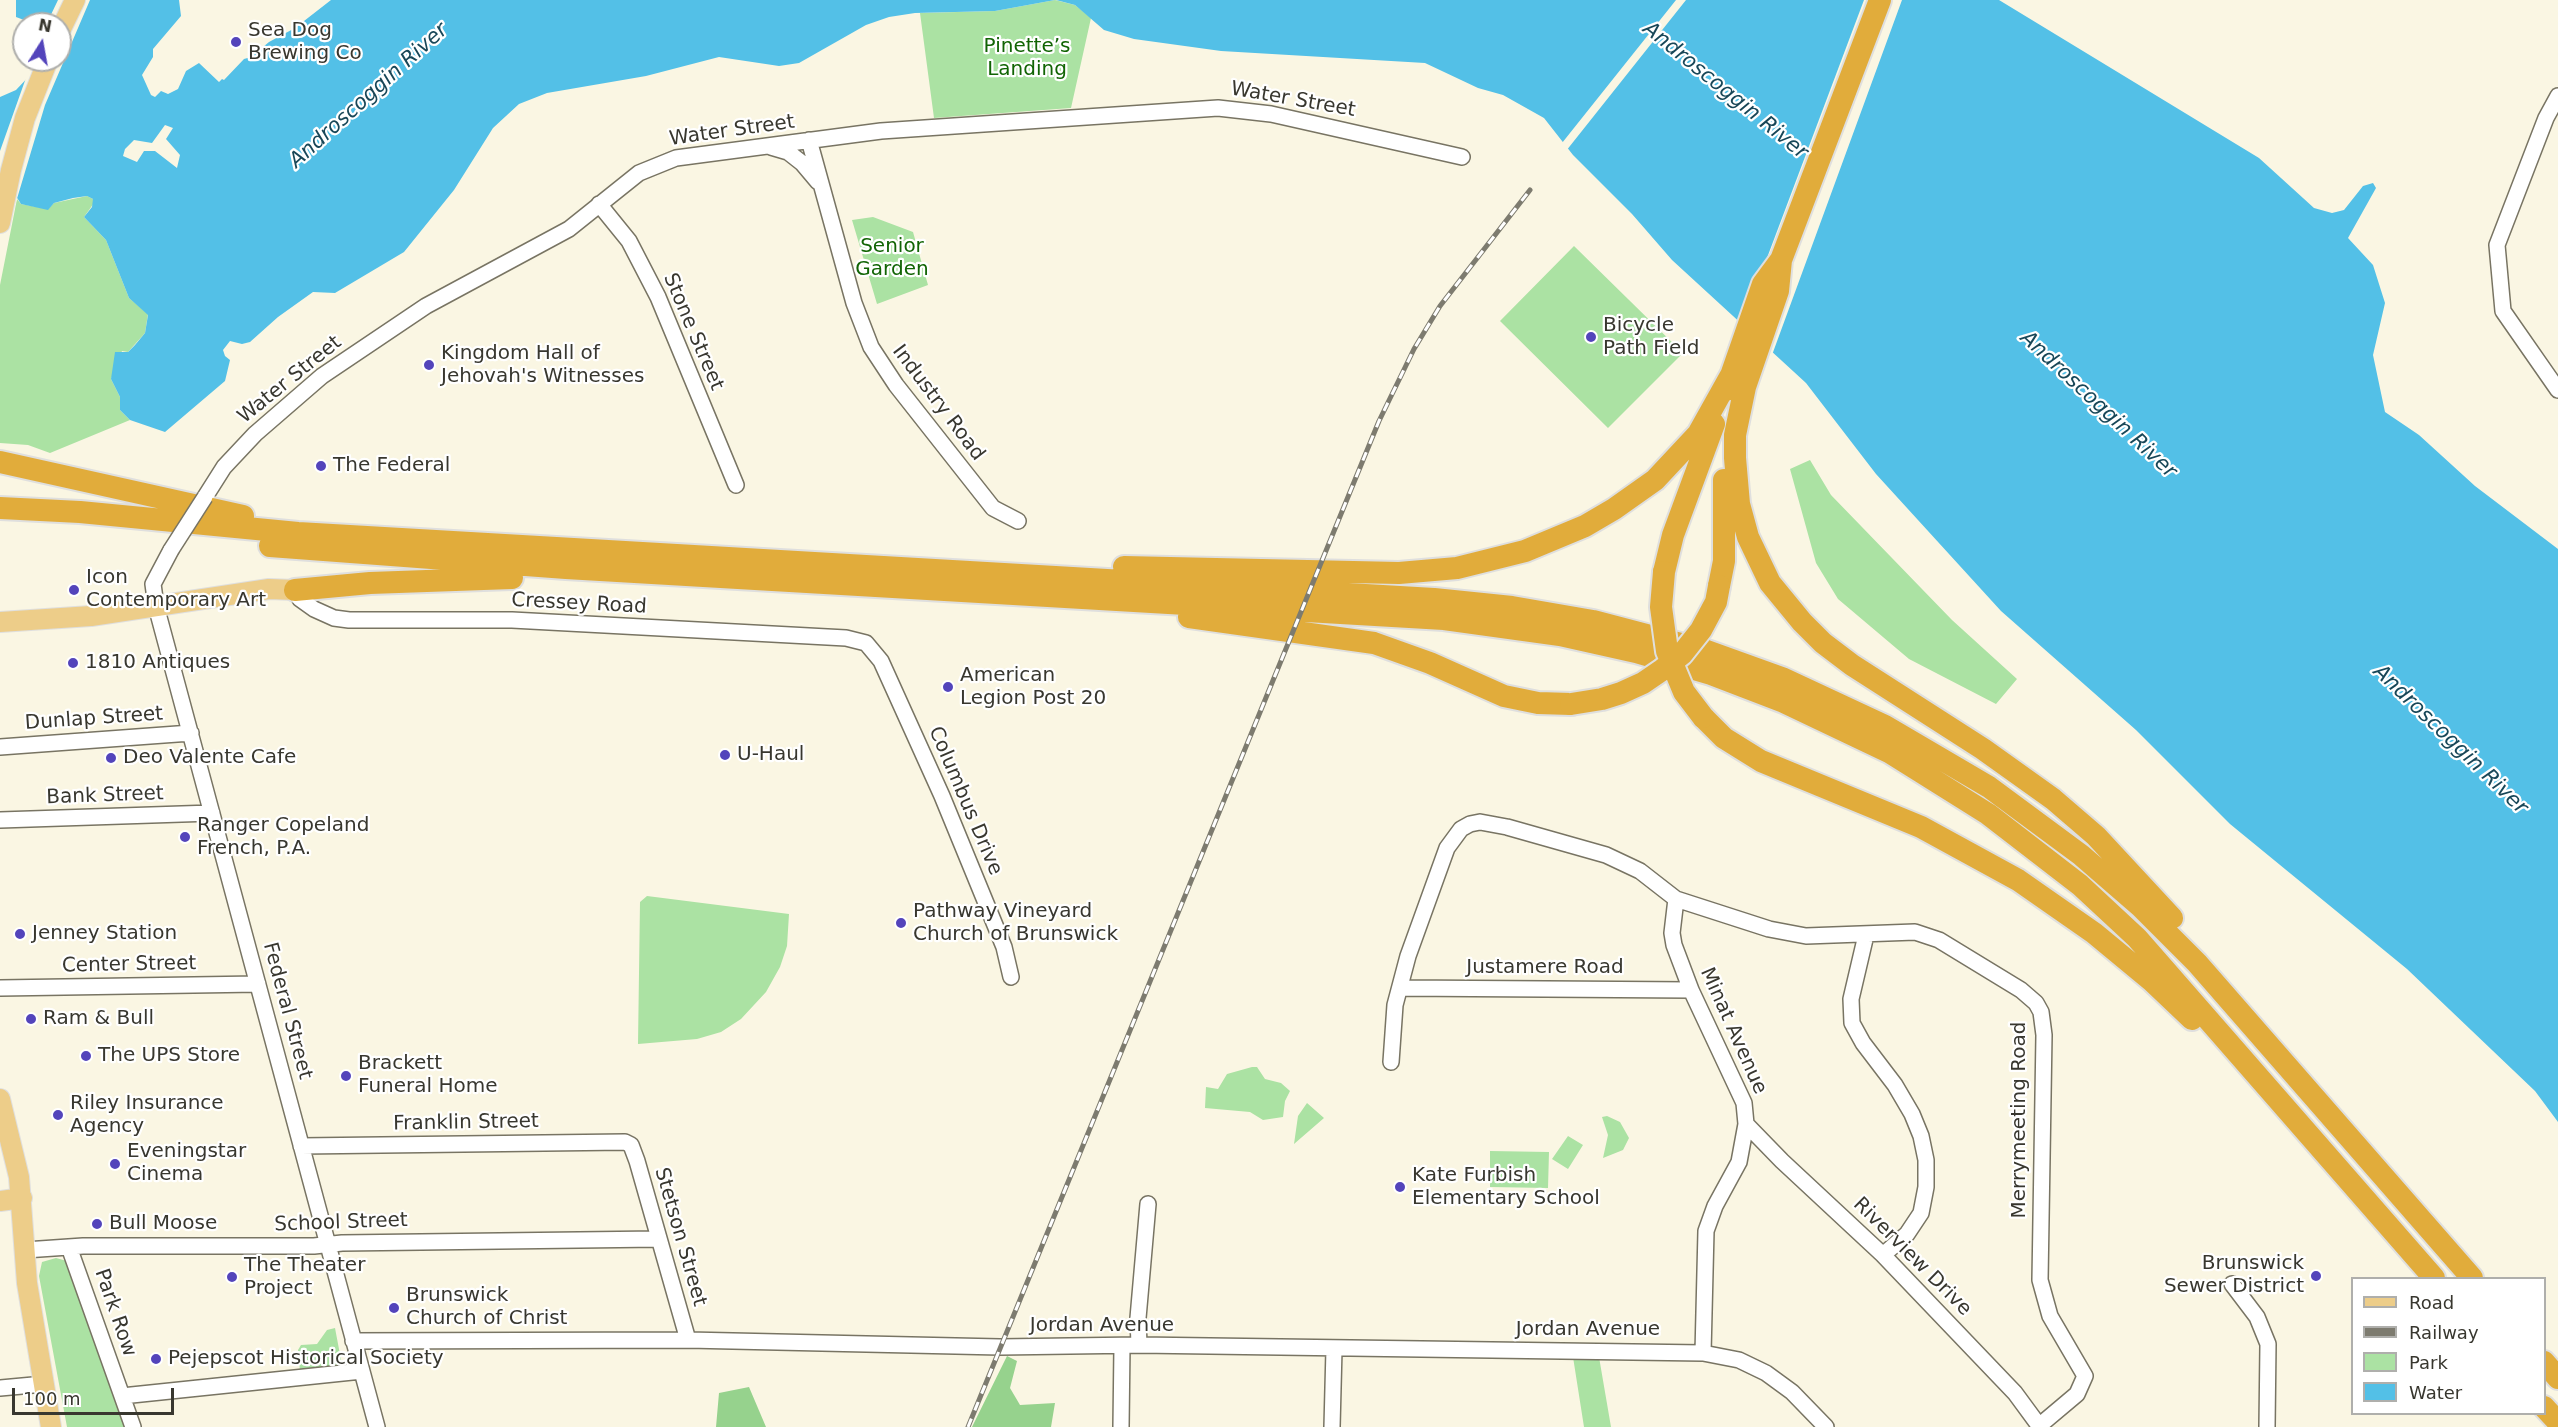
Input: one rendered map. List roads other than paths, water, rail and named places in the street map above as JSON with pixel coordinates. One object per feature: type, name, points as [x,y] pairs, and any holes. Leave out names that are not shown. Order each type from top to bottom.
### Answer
[{"type":"highway","points":[[1106,599],[1131,610],[1374,643],[1420,659],[1504,696],[1538,703],[1571,704],[1602,699],[1643,683],[1662,670],[1682,654],[1701,630],[1716,602],[1724,561],[1726,438],[1732,405],[1763,284],[1781,260],[1880,0]]},
{"type":"highway","points":[[921,569],[974,562],[1399,573],[1487,562],[1557,539],[1614,509],[1648,485],[1698,434],[1738,381]]},
{"type":"highway","points":[[1738,381],[1673,535],[1664,572],[1661,607],[1667,651],[1684,692],[1703,717],[1724,738],[1761,761],[1922,827],[2018,880],[2094,933],[2152,981],[2201,1029],[2246,1061]]},
{"type":"highway","points":[[1738,381],[1735,447],[1741,510],[1761,566],[1792,611],[1836,654],[2007,765],[2075,817],[2136,878],[2208,959],[2220,988]]},
{"type":"highway","points":[[0,462],[255,519],[330,533]]},
{"type":"highway","points":[[0,508],[80,512],[287,532],[1474,603],[1593,621],[1707,651],[1782,678],[1855,711],[1920,745],[1989,787],[2051,831],[2112,881],[2169,934],[2220,988],[2471,1277]]},
{"type":"highway","points":[[0,522],[95,528],[438,560],[1444,619],[1521,628],[1636,652],[1711,674],[1784,702],[1889,752],[1988,814],[2050,860],[2138,938],[2433,1277]]},
{"type":"highway","points":[[295,590],[381,583],[554,577],[590,569]]},
{"type":"highway","points":[[2546,1364],[2558,1378]]},
{"type":"highway","points":[[2546,1409],[2558,1422]]},
{"type":"main road","points":[[0,223],[10,170],[43,72]]},
{"type":"main road","points":[[0,622],[68,618],[269,589],[295,590]]},
{"type":"main road","points":[[0,1100],[14,1150],[22,1198],[29,1293],[51,1427]]},
{"type":"main road","points":[[0,1201],[22,1198]]},
{"type":"street","points":[[2558,96],[2546,118],[2497,245],[2503,311],[2558,390]]},
{"type":"street","name":"Water Street","points":[[156,606],[153,584],[171,550],[224,467],[255,434],[322,375],[439,299],[569,229],[621,185],[657,164],[695,154],[976,123],[1218,108],[1270,114],[1462,157]]},
{"type":"street","name":"Industry Road","points":[[809,140],[854,303],[880,364],[993,507],[1018,521]]},
{"type":"street","name":"Industry Road","points":[[768,146],[788,152],[802,163],[821,188]]},
{"type":"street","name":"Stone Street","points":[[599,204],[629,241],[658,297],[736,485]]},
{"type":"street","name":"Cressey Road","points":[[295,590],[300,599],[314,609],[334,618],[349,620],[512,620],[846,638],[856,639],[870,646]]},
{"type":"street","name":"Federal Street","points":[[156,606],[377,1427]]},
{"type":"street","name":"Columbus Drive","points":[[870,646],[886,671],[942,796],[1004,947],[1011,977]]},
{"type":"street","name":"Dunlap Street","points":[[0,747],[191,733]]},
{"type":"street","name":"Bank Street","points":[[0,820],[212,813]]},
{"type":"street","name":"Merrymeeting Road","points":[[1391,1062],[1393,1019],[1400,988],[1440,864],[1453,838],[1470,824],[1480,822],[1507,826],[1606,855],[1640,870],[1676,899],[1787,933],[1866,935],[1914,932],[1931,936],[2021,990],[2036,1003],[2041,1012],[2044,1035],[2040,1280],[2050,1316],[2085,1376],[2077,1394],[2039,1427]]},
{"type":"street","name":"Minat Avenue","points":[[1676,899],[1672,933],[1691,990],[1744,1103],[1746,1124],[1739,1162],[1715,1206],[1706,1231],[1703,1353]]},
{"type":"street","points":[[1866,935],[1851,999],[1852,1023],[1863,1043],[1895,1085],[1912,1114],[1921,1136],[1926,1160],[1926,1187],[1921,1213],[1907,1234],[1883,1255]]},
{"type":"street","name":"Center Street","points":[[0,988],[258,984]]},
{"type":"street","name":"Justamere Road","points":[[1400,988],[1691,990]]},
{"type":"street","name":"Riverview Drive","points":[[1746,1124],[1776,1156],[1883,1255],[2014,1393],[2039,1427]]},
{"type":"street","name":"Franklin Street","points":[[301,1146],[625,1142],[631,1145]]},
{"type":"street","name":"Stetson Street","points":[[631,1145],[688,1340]]},
{"type":"street","points":[[1139,1345],[1139,1307],[1148,1204]]},
{"type":"street","name":"School Street","points":[[25,1250],[69,1247],[658,1239]]},
{"type":"street","name":"Park Row","points":[[69,1247],[133,1427]]},
{"type":"street","points":[[2232,1284],[2257,1317],[2268,1344],[2267,1427]]},
{"type":"street","name":"Jordan Avenue","points":[[353,1341],[688,1340],[1000,1347],[1139,1345],[1703,1353],[1739,1360],[1766,1373],[1792,1392],[1826,1427]]},
{"type":"street","points":[[1121,1427],[1122,1346]]},
{"type":"street","points":[[1332,1427],[1334,1349]]},
{"type":"street","points":[[122,1396],[362,1371]]},
{"type":"street","points":[[0,1388],[44,1384]]},
{"type":"water","name":"Androscoggin River","points":[[16,0],[179,0],[181,16],[153,49],[153,57],[142,75],[151,95],[155,97],[161,91],[168,94],[178,89],[186,71],[199,63],[219,82],[224,80],[244,59],[251,57],[269,42],[295,28],[331,0],[1055,0],[995,11],[915,13],[889,17],[866,25],[799,63],[779,66],[719,57],[646,76],[547,93],[519,104],[493,128],[454,190],[404,252],[335,293],[313,292],[278,317],[250,342],[242,344],[230,341],[223,350],[225,356],[230,360],[225,381],[165,432],[130,420],[120,410],[120,397],[111,379],[115,352],[128,352],[135,345],[145,333],[148,315],[129,298],[106,240],[84,217],[92,207],[93,199],[87,196],[73,198],[54,203],[48,210],[21,204],[12,190],[0,188],[0,97],[16,90],[33,72],[72,72],[72,12],[16,12]],"holes":[[[165,125],[173,128],[166,139],[180,155],[177,168],[155,151],[144,151],[137,162],[123,156],[125,149],[134,140],[152,143]]]},
{"type":"water","name":"Androscoggin River","points":[[1056,0],[1999,0],[2259,158],[2314,208],[2332,213],[2344,210],[2363,186],[2373,183],[2376,188],[2348,238],[2373,265],[2385,303],[2373,355],[2385,412],[2419,435],[2475,486],[2558,549],[2558,1122],[2535,1091],[2407,969],[2230,824],[2136,730],[2001,611],[1876,474],[1806,383],[1672,260],[1632,214],[1573,155],[1544,118],[1503,95],[1478,88],[1425,63],[1221,51],[1134,39],[1104,30],[1075,5]]},
{"type":"railway","points":[[968,1427],[1379,421],[1414,349],[1440,306],[1530,190]]},
{"type":"place","name":"Sea Dog Brewing Co","points":[[236,42]]},
{"type":"place","name":"Bicycle Path Field","points":[[1591,337]]},
{"type":"place","name":"Kingdom Hall of Jehovah's Witnesses","points":[[429,365]]},
{"type":"place","name":"The Federal","points":[[321,466]]},
{"type":"place","name":"Icon Contemporary Art","points":[[74,590]]},
{"type":"place","name":"1810 Antiques","points":[[73,663]]},
{"type":"place","name":"American Legion Post 20","points":[[948,687]]},
{"type":"place","name":"U-Haul","points":[[725,755]]},
{"type":"place","name":"Deo Valente Cafe","points":[[111,758]]},
{"type":"place","name":"Ranger Copeland French, P.A.","points":[[185,837]]},
{"type":"place","name":"Pathway Vineyard Church of Brunswick","points":[[901,923]]},
{"type":"place","name":"Jenney Station","points":[[20,934]]},
{"type":"place","name":"Ram & Bull","points":[[31,1019]]},
{"type":"place","name":"The UPS Store","points":[[86,1056]]},
{"type":"place","name":"Brackett Funeral Home","points":[[346,1076]]},
{"type":"place","name":"Riley Insurance Agency","points":[[58,1115]]},
{"type":"place","name":"Eveningstar Cinema","points":[[115,1164]]},
{"type":"place","name":"Kate Furbish Elementary School","points":[[1400,1187]]},
{"type":"place","name":"Bull Moose","points":[[97,1224]]},
{"type":"place","name":"Brunswick Sewer District","points":[[2316,1276]]},
{"type":"place","name":"The Theater Project","points":[[232,1277]]},
{"type":"place","name":"Brunswick Church of Christ","points":[[394,1308]]},
{"type":"place","name":"Pejepscot Historical Society","points":[[156,1359]]},
{"type":"park label","name":"Pinette’s Landing","points":[[1027,58]]},
{"type":"park label","name":"Senior Garden","points":[[892,258]]}]
